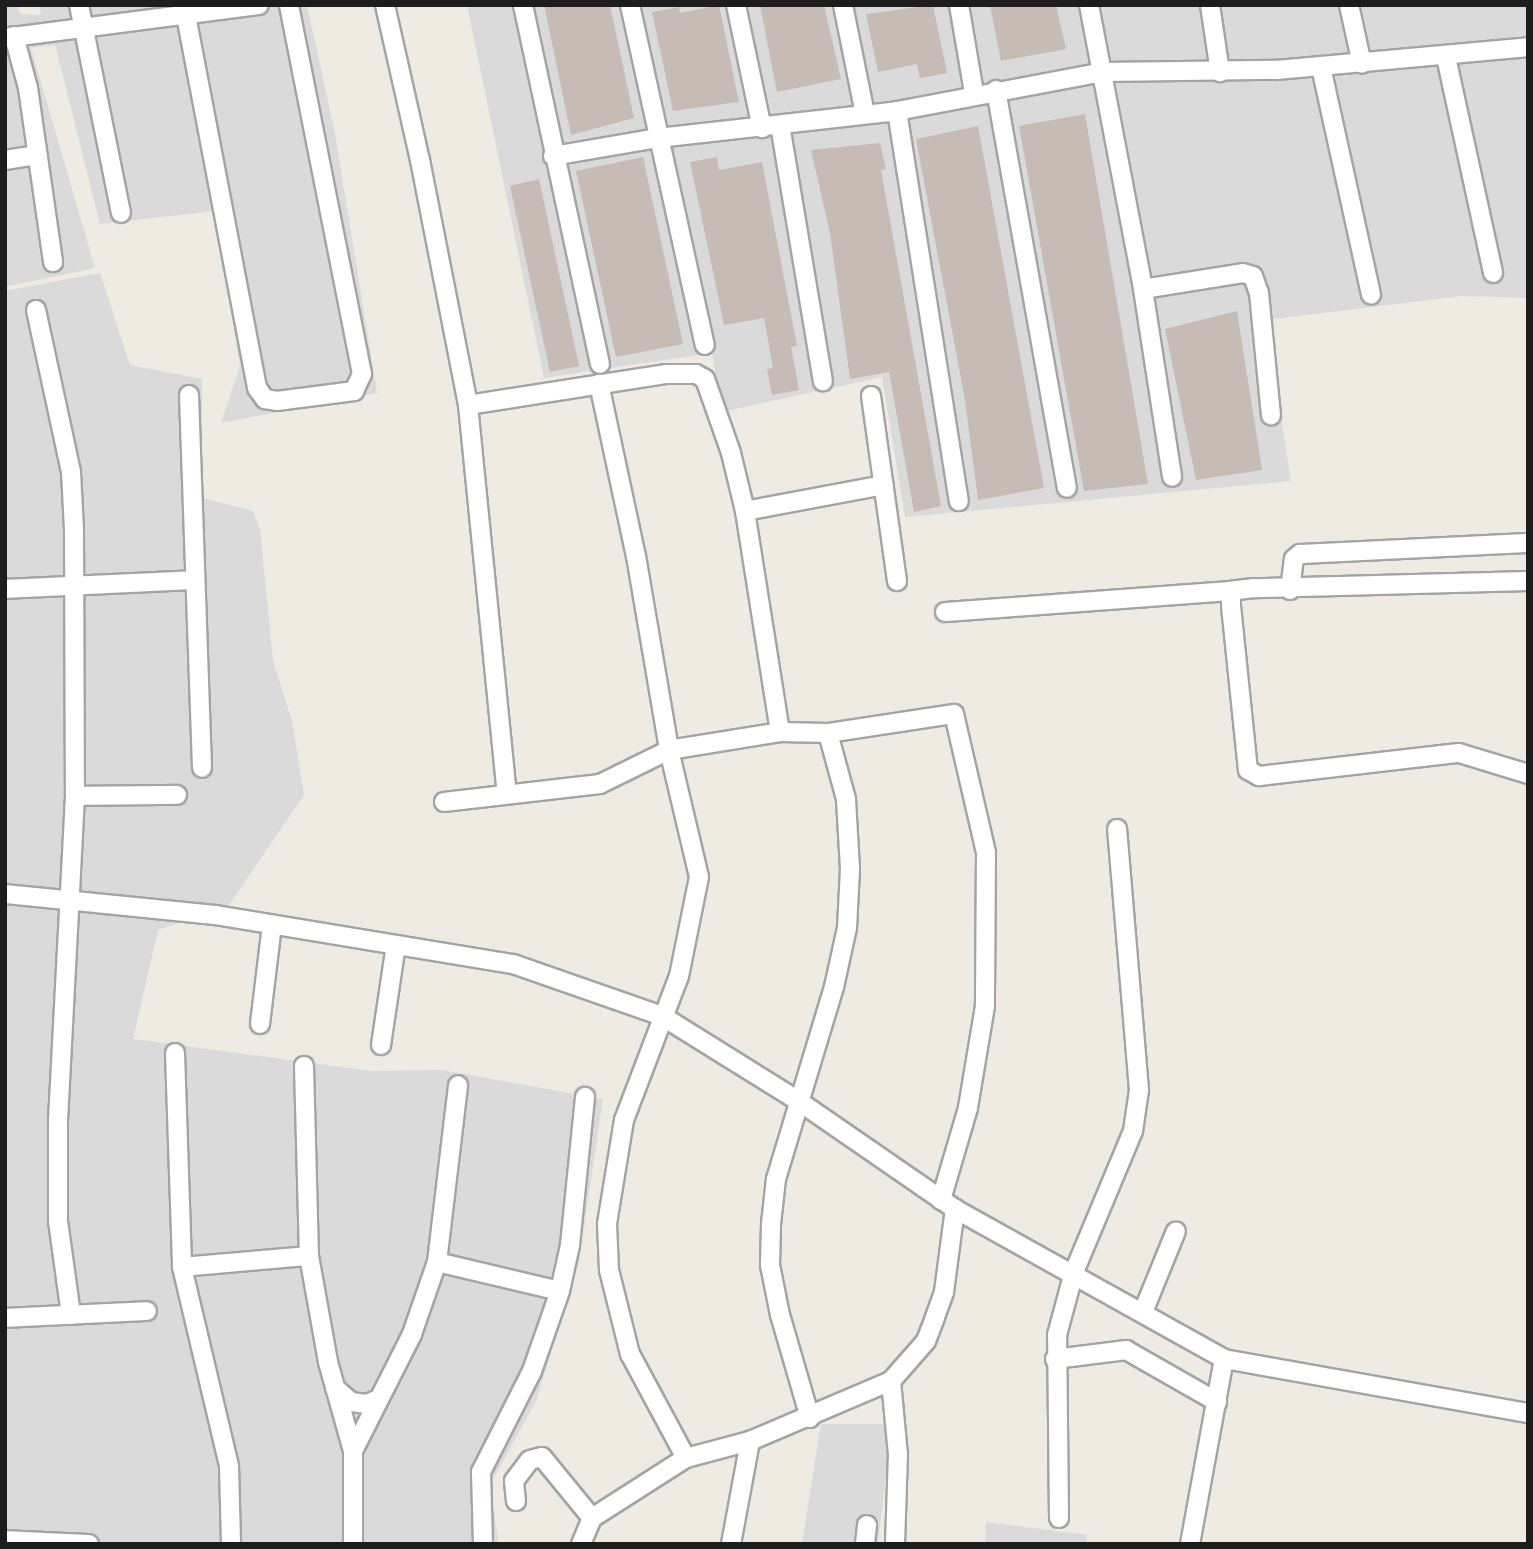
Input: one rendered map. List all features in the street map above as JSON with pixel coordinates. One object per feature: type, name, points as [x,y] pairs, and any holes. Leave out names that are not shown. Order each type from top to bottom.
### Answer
[{"type":"street","points":[[79,5],[121,213]]},
{"type":"street","points":[[53,262],[28,88],[10,37],[83,28],[185,10],[259,5]]},
{"type":"street","points":[[185,10],[257,388],[265,399],[277,401],[354,391],[362,374],[289,5]]},
{"type":"street","points":[[384,5],[467,405],[507,793]]},
{"type":"street","points":[[523,5],[553,156],[600,364]]},
{"type":"street","points":[[630,5],[705,345]]},
{"type":"street","points":[[736,5],[771,126],[823,382]]},
{"type":"street","points":[[843,5],[866,114]]},
{"type":"street","points":[[959,5],[974,93]]},
{"type":"street","points":[[1089,5],[1143,289],[1171,477]]},
{"type":"street","points":[[1210,5],[1220,72]]},
{"type":"street","points":[[1349,5],[1362,64]]},
{"type":"street","points":[[553,156],[659,138],[897,111],[974,93],[1102,72],[1220,72],[1321,67],[1528,47]]},
{"type":"street","points":[[1446,57],[1493,273]]},
{"type":"street","points":[[1321,67],[1371,295]]},
{"type":"street","points":[[996,90],[1067,488]]},
{"type":"street","points":[[897,111],[959,500]]},
{"type":"street","points":[[5,160],[38,155]]},
{"type":"street","points":[[1143,289],[1243,273],[1253,276],[1259,293],[1271,415]]},
{"type":"street","points":[[36,310],[71,472],[75,587],[75,796],[62,1025],[58,1221],[71,1315]]},
{"type":"street","points":[[467,405],[667,374],[696,374],[705,379],[731,453],[745,511],[780,732]]},
{"type":"street","points":[[599,384],[636,556],[669,750],[699,877],[679,976],[624,1121],[607,1224],[608,1270],[630,1354],[686,1458]]},
{"type":"street","points":[[189,395],[202,768]]},
{"type":"street","points":[[871,396],[897,581]]},
{"type":"street","points":[[745,511],[884,485]]},
{"type":"street","points":[[1290,590],[1294,559],[1300,554],[1528,543]]},
{"type":"street","points":[[5,589],[195,580]]},
{"type":"street","points":[[945,612],[1231,591],[1528,580]]},
{"type":"street","points":[[1231,591],[1248,770],[1259,776],[1459,753],[1487,758],[1528,774]]},
{"type":"street","points":[[444,803],[507,793],[600,784],[669,750],[780,732],[828,733],[954,714],[986,853],[985,1006],[948,1204],[944,1292],[926,1341],[891,1381],[810,1418],[750,1441],[686,1458],[592,1518],[581,1544]]},
{"type":"street","points":[[810,1418],[770,1265],[776,1179],[797,1100],[834,988],[847,928],[850,869],[846,799],[828,733]]},
{"type":"street","points":[[75,796],[177,795]]},
{"type":"street","points":[[1059,1518],[1055,1359],[1074,1272],[1133,1131],[1139,1090],[1117,829]]},
{"type":"street","points":[[5,894],[70,898],[272,925],[513,964],[662,1016],[797,1100],[948,1204],[1074,1272],[1224,1359],[1528,1413]]},
{"type":"street","points":[[260,1024],[272,925]]},
{"type":"street","points":[[381,1045],[396,944]]},
{"type":"street","points":[[175,1053],[181,1267],[229,1466],[231,1544]]},
{"type":"street","points":[[304,1066],[309,1256],[335,1388],[353,1451],[353,1544]]},
{"type":"street","points":[[353,1451],[412,1334],[437,1262],[458,1085]]},
{"type":"street","points":[[482,1544],[481,1472],[532,1371],[560,1291],[570,1245],[585,1097]]},
{"type":"street","points":[[1143,1312],[1176,1231]]},
{"type":"street","points":[[181,1267],[309,1256]]},
{"type":"street","points":[[437,1262],[560,1291]]},
{"type":"street","points":[[5,1318],[147,1311]]},
{"type":"street","points":[[1055,1359],[1126,1350],[1217,1402]]},
{"type":"street","points":[[1190,1544],[1224,1359]]},
{"type":"street","points":[[891,1381],[898,1455],[895,1544]]},
{"type":"street","points":[[335,1388],[351,1402],[367,1404],[378,1399]]},
{"type":"street","points":[[731,1544],[750,1441]]},
{"type":"street","points":[[516,1501],[514,1482],[530,1460],[542,1457],[592,1518]]},
{"type":"street","points":[[5,1540],[89,1544]]},
{"type":"shaded area","points":[[5,5],[18,5],[20,14],[41,15],[39,5],[307,5],[335,134],[377,393],[221,423],[240,366],[215,211],[100,224],[55,45],[31,48],[95,268],[5,287]]},
{"type":"shaded area","points":[[467,5],[1528,5],[1528,298],[1462,296],[1265,320],[1291,481],[905,517],[882,377],[722,412],[712,353],[544,378]]},
{"type":"shaded area","points":[[100,273],[130,365],[202,379],[202,498],[253,511],[260,529],[273,661],[292,721],[304,795],[229,905],[158,930],[133,1039],[371,1071],[442,1070],[603,1099],[579,1261],[536,1401],[491,1483],[498,1544],[5,1544],[5,291]]},
{"type":"shaded area","points":[[821,1424],[892,1424],[878,1544],[802,1544]]},
{"type":"shaded area","points":[[986,1522],[1087,1535],[1087,1544],[985,1544]]},
{"type":"building","points":[[544,5],[610,5],[634,118],[571,135]]},
{"type":"building","points":[[719,5],[739,102],[673,111],[652,12],[679,7],[680,13]]},
{"type":"building","points":[[760,5],[824,5],[841,79],[777,92]]},
{"type":"building","points":[[933,5],[947,73],[920,78],[917,64],[878,72],[866,14]]},
{"type":"building","points":[[990,5],[1056,5],[1066,49],[1001,61]]},
{"type":"building","points":[[1085,114],[1148,484],[1084,491],[1019,126]]},
{"type":"building","points":[[978,126],[1044,488],[978,500],[965,400],[916,139]]},
{"type":"building","points":[[880,143],[886,169],[881,170],[941,506],[914,512],[889,372],[850,379],[830,233],[811,150]]},
{"type":"building","points":[[643,157],[683,344],[616,357],[576,171]]},
{"type":"building","points":[[717,157],[719,170],[762,162],[797,346],[791,347],[799,390],[772,395],[767,369],[773,368],[764,318],[724,325],[690,162]]},
{"type":"building","points":[[539,179],[579,366],[550,372],[510,186]]},
{"type":"building","points":[[1237,311],[1262,470],[1196,480],[1165,329]]}]
